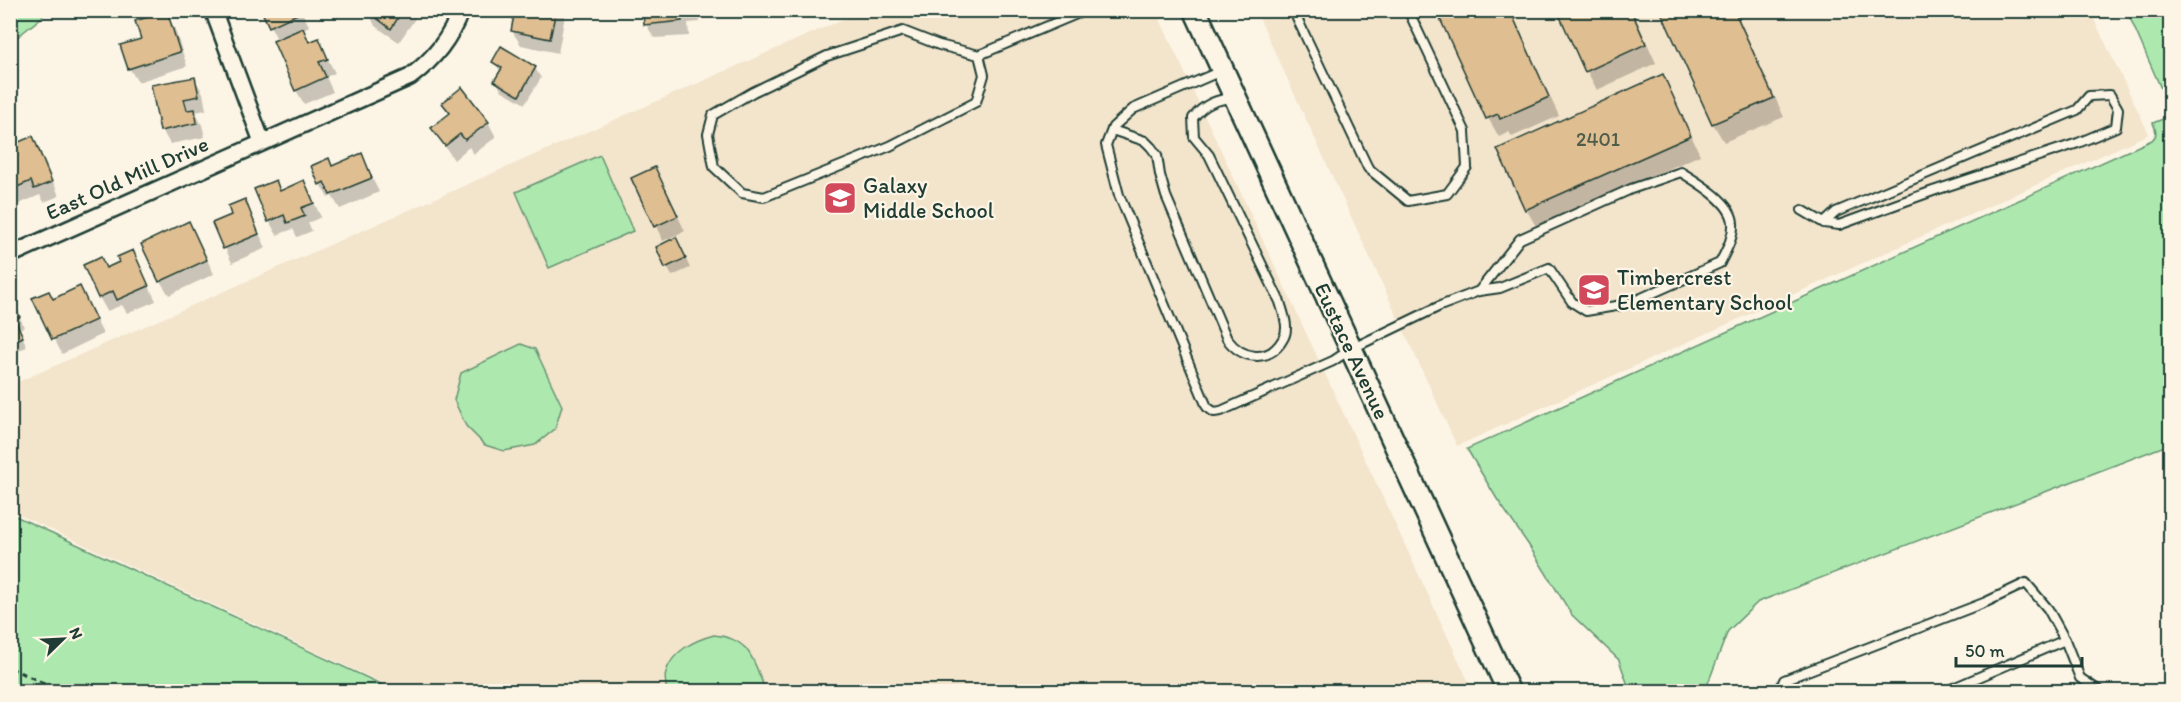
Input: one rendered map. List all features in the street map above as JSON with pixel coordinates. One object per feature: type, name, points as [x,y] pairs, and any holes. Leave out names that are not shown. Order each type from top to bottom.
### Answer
[{"type":"street","points":[[213,10],[262,142]]},
{"type":"street","name":"East Old Mill Drive","points":[[10,255],[410,77],[437,53],[450,36],[461,10]]},
{"type":"street","name":"Eustace Avenue","points":[[1195,10],[1509,692]]},
{"type":"lane","points":[[979,54],[984,75],[976,102],[890,146],[764,197],[742,192],[714,167],[708,134],[712,115],[826,56],[903,31],[939,45],[979,54],[1086,10]]},
{"type":"lane","points":[[1293,10],[1368,168],[1408,201],[1447,194],[1467,167],[1465,131],[1408,10]]},
{"type":"lane","points":[[1222,70],[1133,109],[1112,130],[1106,145],[1119,195],[1207,407],[1214,412],[1221,411],[1333,361],[1351,349],[1440,306],[1479,291],[1500,288],[1549,268],[1572,302],[1586,311],[1628,304],[1720,263],[1730,241],[1734,221],[1721,199],[1681,172],[1631,189],[1520,239],[1479,291]]},
{"type":"lane","points":[[1802,210],[1824,223],[1839,225],[2078,143],[2116,127],[2118,109],[2110,95],[2090,96],[2077,110],[1836,212],[1824,223]]},
{"type":"lane","points":[[1112,130],[1144,141],[1157,155],[1166,196],[1227,339],[1235,349],[1249,356],[1260,356],[1272,350],[1284,339],[1286,326],[1280,302],[1209,155],[1194,137],[1193,118],[1200,109],[1220,99],[1235,98]]},
{"type":"lane","points":[[1779,692],[1784,680],[1986,602],[2026,584],[2048,609],[2065,640],[2080,678],[2101,692]]},
{"type":"lane","points":[[1944,692],[2065,640]]},
{"type":"path","points":[[10,668],[64,692]]},
{"type":"shaded area","name":"Galaxy Middle School","points":[[862,11],[1156,11],[1473,691],[400,691],[11,511],[11,385]]},
{"type":"shaded area","name":"Timbercrest Elementary School","points":[[1256,11],[2090,11],[2149,134],[1457,446]]},
{"type":"green space","points":[[11,10],[45,11],[42,17],[11,42]]},
{"type":"green space","points":[[2127,11],[2170,11],[2170,109]]},
{"type":"green space","points":[[2170,116],[2170,444],[1758,602],[1728,631],[1705,691],[1630,691],[1619,660],[1572,615],[1467,449],[2152,140],[2156,133],[2153,123]]},
{"type":"green space","points":[[600,155],[633,231],[549,268],[516,192]]},
{"type":"green space","points":[[521,344],[535,349],[562,406],[555,429],[535,445],[504,451],[485,445],[466,426],[454,400],[461,373]]},
{"type":"green space","points":[[11,514],[396,691],[11,691]]},
{"type":"green space","points":[[714,635],[727,637],[744,646],[754,661],[766,691],[667,691],[665,674],[673,658],[692,643]]},
{"type":"building","points":[[261,10],[301,10],[302,12],[269,27]]},
{"type":"building","points":[[366,10],[403,10],[391,29]]},
{"type":"building","points":[[515,10],[556,10],[550,39],[511,31]]},
{"type":"building","points":[[643,10],[681,10],[682,21],[644,25]]},
{"type":"building","points":[[1436,10],[1510,10],[1549,97],[1500,119],[1498,114],[1486,119]]},
{"type":"building","points":[[1557,10],[1631,10],[1646,44],[1585,72]]},
{"type":"building","points":[[1660,10],[1734,10],[1774,98],[1712,124]]},
{"type":"building","points":[[167,11],[180,52],[128,69],[120,45],[141,39],[135,21]]},
{"type":"building","points":[[303,28],[309,42],[319,38],[328,59],[319,62],[326,77],[295,91],[273,41]]},
{"type":"building","points":[[501,46],[536,67],[519,96],[494,81],[502,68],[492,62]]},
{"type":"building","points":[[1663,74],[1691,136],[1525,210],[1497,149]]},
{"type":"building","points":[[195,77],[199,96],[184,99],[187,110],[195,109],[197,123],[160,131],[151,85]]},
{"type":"building","points":[[462,87],[489,122],[465,140],[460,134],[445,146],[431,128],[450,113],[442,103]]},
{"type":"building","points":[[33,136],[52,182],[34,189],[31,181],[10,190],[10,154],[18,151],[14,144]]},
{"type":"building","points":[[362,153],[372,178],[330,195],[324,182],[319,185],[311,166],[329,158],[332,166]]},
{"type":"building","points":[[655,167],[678,216],[654,227],[631,178]]},
{"type":"building","points":[[276,180],[280,191],[304,180],[314,203],[301,208],[305,216],[287,223],[284,215],[268,222],[254,189]]},
{"type":"building","points":[[245,199],[259,234],[223,249],[212,223],[231,215],[228,206]]},
{"type":"building","points":[[189,221],[207,260],[159,282],[141,244]]},
{"type":"building","points":[[676,237],[686,258],[665,268],[656,247]]},
{"type":"building","points":[[133,250],[149,286],[117,300],[113,291],[98,298],[83,265],[101,257],[106,268],[119,262],[117,257]]},
{"type":"building","points":[[80,286],[96,320],[52,340],[32,298],[49,291],[53,299]]},
{"type":"building","points":[[13,302],[20,317],[15,319],[23,337],[12,342],[15,349],[10,351],[10,303]]},
{"type":"place","name":"Galaxy Middle School","points":[[840,198]]},
{"type":"place","name":"Timbercrest Elementary School","points":[[1594,290]]}]
